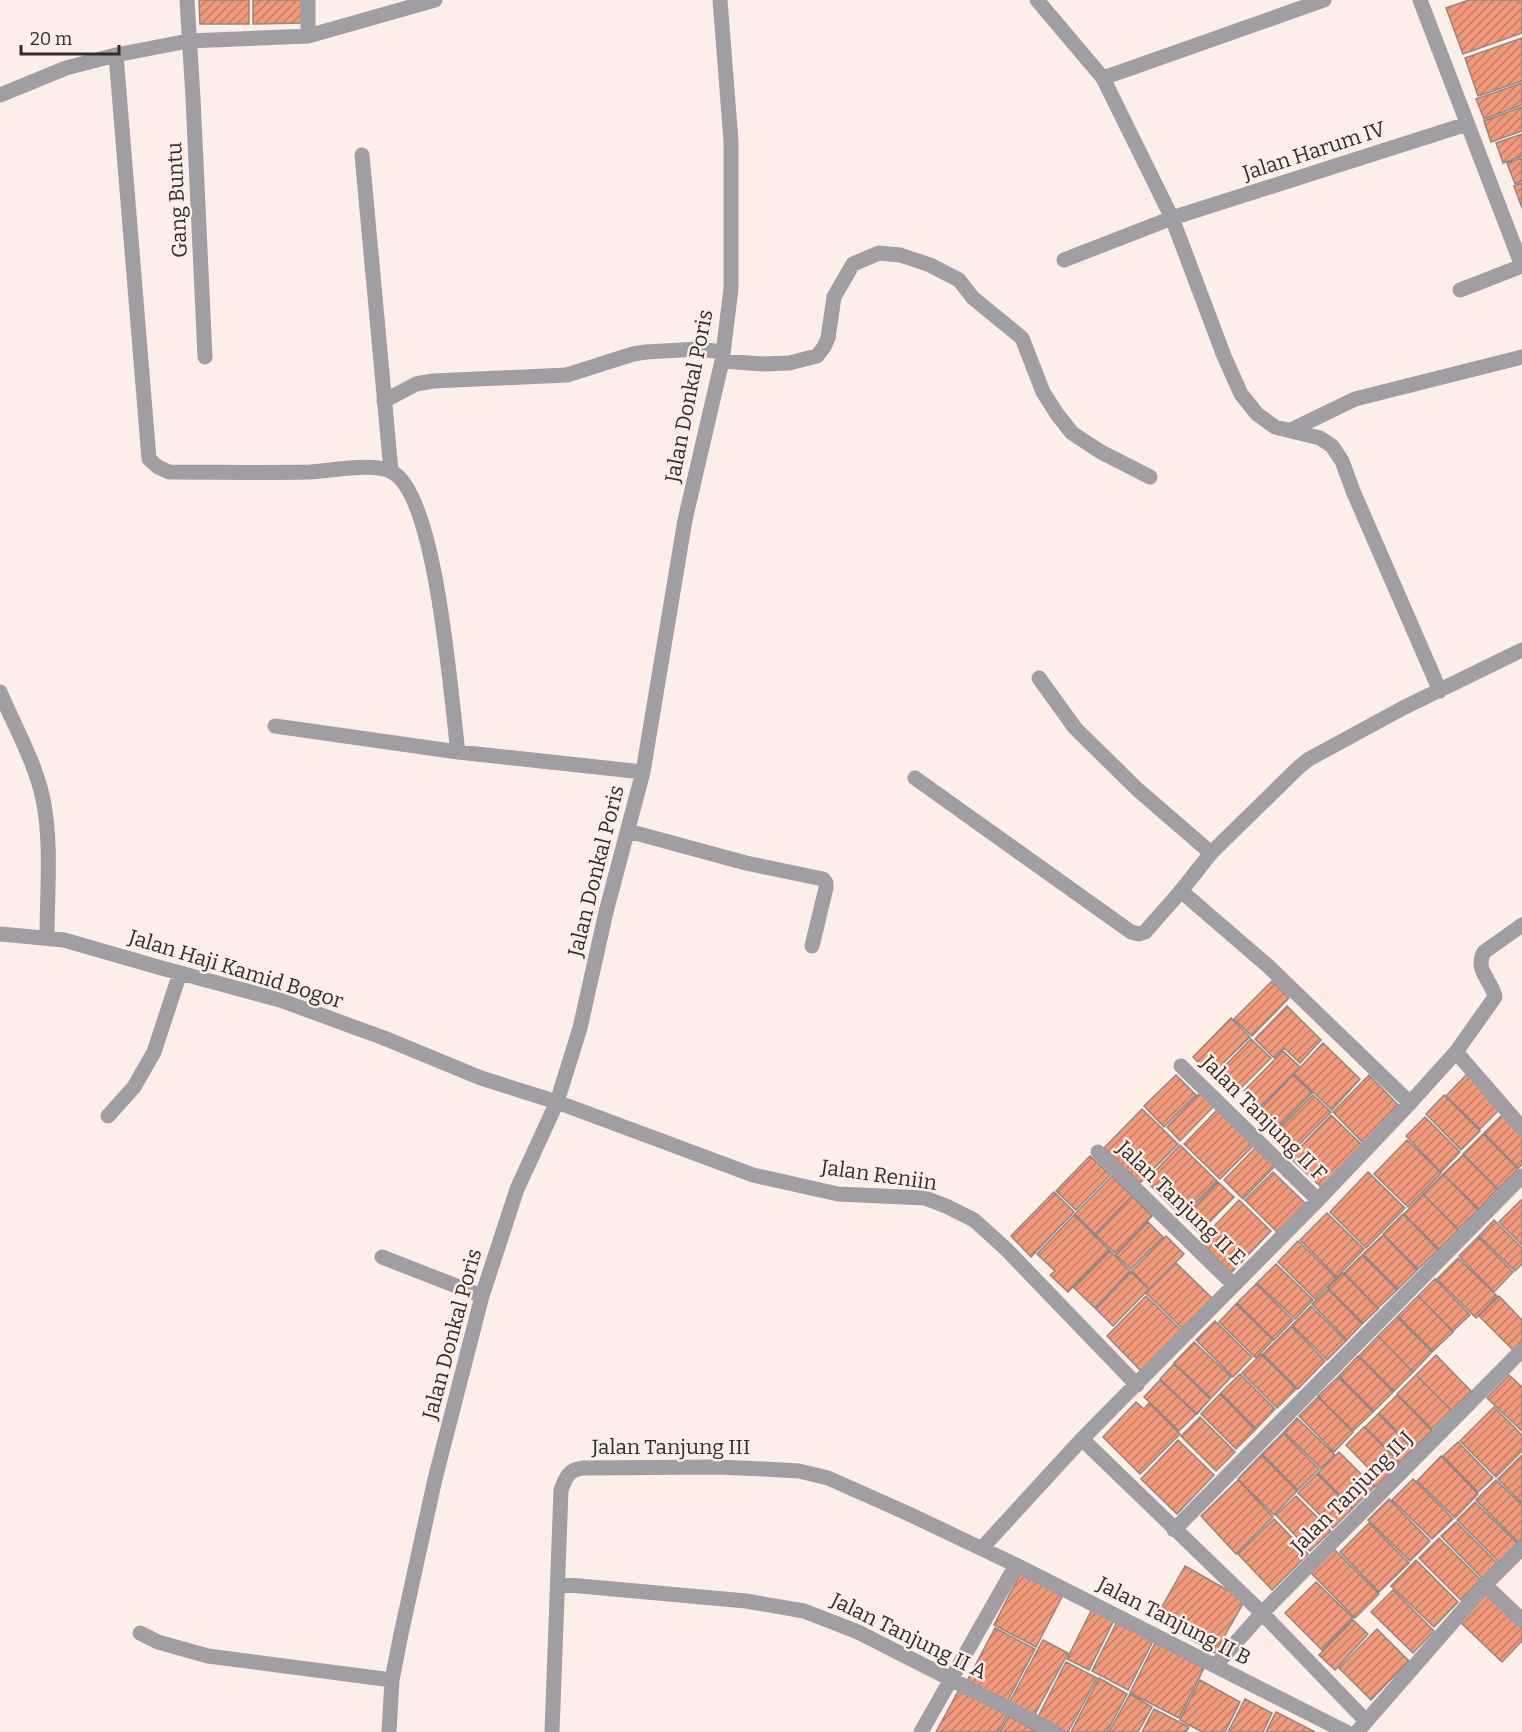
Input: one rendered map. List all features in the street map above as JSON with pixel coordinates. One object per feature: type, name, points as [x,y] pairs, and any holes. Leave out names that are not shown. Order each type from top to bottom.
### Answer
[{"type":"street","name":"Gang Buntu","points":[[186,0],[205,357]]},
{"type":"street","points":[[308,36],[309,0]]},
{"type":"street","points":[[0,95],[66,68],[116,55],[188,40],[308,36],[435,0]]},
{"type":"street","name":"Jalan Donkal Poris","points":[[389,1732],[392,1680],[435,1479],[482,1296],[517,1190],[557,1102],[580,1028],[606,912],[644,772],[685,520],[723,357],[731,289],[731,152],[720,0]]},
{"type":"street","points":[[1036,0],[1103,78],[1172,218],[1224,356],[1241,394],[1257,414],[1275,427],[1320,438],[1332,446],[1342,461],[1440,691]]},
{"type":"street","points":[[1103,78],[1324,0]]},
{"type":"street","points":[[1420,0],[1522,266],[1460,290]]},
{"type":"street","points":[[116,55],[149,459],[158,467],[169,472],[311,472],[377,467],[391,471],[402,481],[412,497],[421,521],[437,583],[458,752]]},
{"type":"street","name":"Jalan Harum IV","points":[[1064,260],[1172,218],[1467,124]]},
{"type":"street","points":[[362,155],[391,471]]},
{"type":"street","points":[[384,401],[416,384],[433,381],[567,375],[646,352],[698,349],[723,357],[763,364],[789,363],[817,356],[828,338],[834,297],[853,264],[879,253],[900,255],[930,264],[959,280],[973,298],[1022,338],[1043,392],[1072,433],[1101,452],[1150,477]]},
{"type":"street","points":[[1291,430],[1355,399],[1522,357]]},
{"type":"street","points":[[915,778],[1131,932],[1139,934],[1145,932],[1211,853],[1309,759],[1403,708],[1522,650]]},
{"type":"street","points":[[1039,678],[1075,728],[1137,789],[1211,853]]},
{"type":"street","points":[[0,692],[33,766],[43,799],[47,841],[47,938]]},
{"type":"street","points":[[276,726],[458,752],[644,772]]},
{"type":"street","points":[[628,831],[746,863],[824,879],[826,888],[812,946]]},
{"type":"street","points":[[1181,891],[1268,966],[1410,1103]]},
{"type":"street","points":[[982,1548],[1082,1439],[1318,1200],[1456,1052],[1495,997],[1494,990],[1482,973],[1484,952],[1522,925]]},
{"type":"street","name":"Jalan Haji Kamid Bogor","points":[[0,934],[64,940],[280,1000],[384,1038],[481,1078],[557,1102]]},
{"type":"street","points":[[108,1116],[134,1087],[154,1052],[180,973]]},
{"type":"street","points":[[1456,1052],[1522,1128]]},
{"type":"street","name":"Jalan Tanjung II F","points":[[1181,1066],[1318,1200]]},
{"type":"street","name":"Jalan Reniin","points":[[557,1102],[753,1174],[838,1194],[925,1198],[946,1206],[974,1220],[1006,1249],[1137,1384]]},
{"type":"street","name":"Jalan Tanjung II E","points":[[1098,1152],[1234,1285]]},
{"type":"street","points":[[1174,1530],[1522,1176]]},
{"type":"street","points":[[382,1257],[482,1296]]},
{"type":"street","name":"Jalan Tanjung II J","points":[[1215,1666],[1262,1613],[1522,1350]]},
{"type":"street","points":[[1082,1439],[1262,1613],[1361,1727],[1485,1585],[1522,1548]]},
{"type":"street","name":"Jalan Tanjung III","points":[[552,1732],[561,1490],[570,1471],[583,1468],[716,1467],[799,1471],[828,1478],[982,1548]]},
{"type":"street","name":"Jalan Tanjung II B","points":[[982,1548],[1346,1732]]},
{"type":"street","points":[[921,1732],[1016,1564]]},
{"type":"street","name":"Jalan Tanjung II A","points":[[558,1584],[746,1601],[804,1611],[858,1632],[1055,1732]]},
{"type":"street","points":[[1485,1585],[1522,1620]]},
{"type":"street","points":[[140,1633],[158,1642],[208,1656],[392,1680]]},
{"type":"building","points":[[199,0],[249,0],[249,24],[200,24]]},
{"type":"building","points":[[253,0],[302,0],[303,23],[253,24]]},
{"type":"building","points":[[1469,0],[1522,0],[1522,33],[1463,54],[1446,8]]},
{"type":"building","points":[[1522,38],[1522,81],[1478,96],[1465,58]]},
{"type":"building","points":[[1522,83],[1522,105],[1484,119],[1476,99]]},
{"type":"building","points":[[1522,107],[1522,131],[1491,142],[1484,121]]},
{"type":"building","points":[[1522,134],[1522,156],[1503,163],[1496,143]]},
{"type":"building","points":[[1522,158],[1522,181],[1515,184],[1507,163]]},
{"type":"building","points":[[1522,183],[1522,208],[1514,186]]},
{"type":"building","points":[[1272,981],[1289,998],[1252,1036],[1234,1019]]},
{"type":"building","points":[[1287,1006],[1321,1040],[1300,1063],[1284,1048],[1274,1058],[1255,1039]]},
{"type":"building","points":[[1231,1018],[1250,1037],[1211,1075],[1193,1057]]},
{"type":"building","points":[[1251,1039],[1271,1058],[1234,1095],[1215,1076]]},
{"type":"building","points":[[1323,1043],[1360,1079],[1332,1110],[1294,1074]]},
{"type":"building","points":[[1283,1051],[1300,1067],[1260,1107],[1244,1091]]},
{"type":"building","points":[[1467,1074],[1501,1108],[1480,1129],[1446,1096]]},
{"type":"building","points":[[1176,1075],[1196,1095],[1164,1127],[1144,1106]]},
{"type":"building","points":[[1293,1075],[1312,1093],[1271,1135],[1252,1118]]},
{"type":"building","points":[[1369,1075],[1400,1107],[1364,1144],[1333,1112]]},
{"type":"building","points":[[1201,1092],[1214,1106],[1180,1141],[1167,1127]]},
{"type":"building","points":[[1313,1095],[1331,1112],[1290,1154],[1272,1136]]},
{"type":"building","points":[[1444,1095],[1480,1131],[1461,1150],[1426,1114]]},
{"type":"building","points":[[1219,1108],[1255,1144],[1220,1179],[1184,1144]]},
{"type":"building","points":[[1142,1109],[1178,1144],[1140,1183],[1104,1148]]},
{"type":"building","points":[[1503,1114],[1522,1133],[1522,1165],[1518,1168],[1484,1133]]},
{"type":"building","points":[[1331,1115],[1363,1146],[1322,1188],[1290,1158]]},
{"type":"building","points":[[1425,1117],[1460,1152],[1441,1172],[1406,1136]]},
{"type":"building","points":[[1483,1134],[1518,1169],[1498,1189],[1463,1154]]},
{"type":"building","points":[[1407,1140],[1441,1173],[1408,1207],[1374,1174]]},
{"type":"building","points":[[1180,1145],[1217,1181],[1182,1217],[1146,1181]]},
{"type":"building","points":[[1256,1147],[1275,1166],[1243,1199],[1224,1180]]},
{"type":"building","points":[[1463,1155],[1497,1189],[1479,1209],[1443,1174]]},
{"type":"building","points":[[1090,1156],[1110,1175],[1076,1210],[1056,1191]]},
{"type":"building","points":[[1273,1172],[1305,1203],[1277,1232],[1245,1200]]},
{"type":"building","points":[[1368,1172],[1405,1208],[1366,1248],[1330,1212]]},
{"type":"building","points":[[1443,1174],[1478,1210],[1458,1229],[1423,1194]]},
{"type":"building","points":[[1112,1176],[1132,1196],[1095,1234],[1075,1214]]},
{"type":"building","points":[[1218,1182],[1234,1197],[1199,1233],[1184,1218]]},
{"type":"building","points":[[1054,1192],[1074,1212],[1031,1257],[1011,1236]]},
{"type":"building","points":[[1423,1194],[1458,1230],[1439,1249],[1404,1214]]},
{"type":"building","points":[[1132,1196],[1152,1216],[1116,1254],[1096,1235]]},
{"type":"building","points":[[1239,1200],[1271,1231],[1231,1273],[1200,1241]]},
{"type":"building","points":[[1522,1201],[1522,1245],[1499,1222]]},
{"type":"building","points":[[1327,1213],[1364,1249],[1337,1277],[1300,1240]]},
{"type":"building","points":[[1403,1214],[1438,1250],[1418,1269],[1383,1234]]},
{"type":"building","points":[[1074,1215],[1109,1250],[1068,1292],[1050,1275],[1055,1271],[1037,1254]]},
{"type":"building","points":[[1494,1220],[1522,1248],[1522,1264],[1515,1271],[1479,1236]]},
{"type":"building","points":[[1148,1222],[1163,1237],[1131,1269],[1116,1255]]},
{"type":"building","points":[[1383,1235],[1417,1270],[1398,1289],[1363,1254]]},
{"type":"building","points":[[1166,1236],[1184,1254],[1149,1289],[1132,1271]]},
{"type":"building","points":[[1478,1237],[1513,1272],[1494,1292],[1459,1256]]},
{"type":"building","points":[[1298,1241],[1336,1278],[1315,1299],[1278,1262]]},
{"type":"building","points":[[1110,1251],[1130,1271],[1095,1308],[1074,1288]]},
{"type":"building","points":[[1362,1255],[1397,1290],[1378,1308],[1344,1273]]},
{"type":"building","points":[[1458,1258],[1497,1296],[1476,1318],[1437,1279]]},
{"type":"building","points":[[1176,1263],[1212,1298],[1182,1328],[1146,1293]]},
{"type":"building","points":[[1276,1264],[1313,1300],[1295,1319],[1257,1283]]},
{"type":"building","points":[[1131,1272],[1149,1289],[1113,1326],[1096,1309]]},
{"type":"building","points":[[1343,1273],[1378,1309],[1363,1323],[1328,1288]]},
{"type":"building","points":[[1435,1279],[1470,1315],[1453,1331],[1418,1296]]},
{"type":"building","points":[[1256,1284],[1293,1320],[1274,1340],[1237,1303]]},
{"type":"building","points":[[1328,1289],[1362,1324],[1347,1340],[1312,1304]]},
{"type":"building","points":[[1146,1296],[1181,1330],[1141,1371],[1107,1336]]},
{"type":"building","points":[[1418,1296],[1453,1332],[1433,1351],[1398,1316]]},
{"type":"building","points":[[1499,1296],[1522,1320],[1522,1344],[1514,1351],[1479,1316]]},
{"type":"building","points":[[1236,1304],[1273,1340],[1256,1358],[1219,1322]]},
{"type":"building","points":[[1311,1306],[1346,1341],[1327,1360],[1292,1325]]},
{"type":"building","points":[[1397,1317],[1432,1352],[1413,1372],[1378,1336]]},
{"type":"building","points":[[1215,1321],[1252,1357],[1233,1377],[1196,1340]]},
{"type":"building","points":[[1291,1326],[1325,1361],[1298,1389],[1263,1354]]},
{"type":"building","points":[[1378,1336],[1413,1372],[1394,1391],[1359,1356]]},
{"type":"building","points":[[1194,1342],[1231,1377],[1211,1398],[1174,1363]]},
{"type":"building","points":[[1261,1354],[1296,1389],[1277,1408],[1242,1373]]},
{"type":"building","points":[[1436,1355],[1471,1391],[1451,1410],[1416,1375]]},
{"type":"building","points":[[1358,1356],[1393,1392],[1374,1411],[1339,1376]]},
{"type":"building","points":[[1174,1364],[1210,1399],[1197,1414],[1160,1379]]},
{"type":"building","points":[[1240,1374],[1275,1409],[1256,1429],[1221,1393]]},
{"type":"building","points":[[1416,1375],[1451,1410],[1432,1429],[1397,1394]]},
{"type":"building","points":[[1509,1375],[1522,1387],[1522,1431],[1487,1398]]},
{"type":"building","points":[[1338,1377],[1373,1412],[1353,1431],[1318,1396]]},
{"type":"building","points":[[1160,1380],[1196,1414],[1179,1431],[1144,1397]]},
{"type":"building","points":[[1220,1394],[1255,1430],[1236,1449],[1201,1414]]},
{"type":"building","points":[[1397,1395],[1432,1431],[1414,1448],[1379,1413]]},
{"type":"building","points":[[1318,1397],[1353,1432],[1334,1452],[1299,1416]]},
{"type":"building","points":[[1136,1402],[1144,1409],[1149,1403],[1180,1434],[1140,1474],[1103,1437]]},
{"type":"building","points":[[1494,1407],[1522,1435],[1522,1451],[1496,1477],[1460,1441]]},
{"type":"building","points":[[1378,1414],[1413,1449],[1400,1462],[1365,1427]]},
{"type":"building","points":[[1200,1417],[1235,1452],[1216,1471],[1181,1436]]},
{"type":"building","points":[[1297,1418],[1335,1455],[1321,1468],[1284,1432]]},
{"type":"building","points":[[1364,1427],[1402,1465],[1378,1489],[1368,1479],[1374,1474],[1346,1445]]},
{"type":"building","points":[[1283,1433],[1319,1469],[1298,1490],[1262,1454]]},
{"type":"building","points":[[1178,1440],[1214,1475],[1177,1514],[1141,1479]]},
{"type":"building","points":[[1458,1442],[1493,1478],[1478,1492],[1443,1456]]},
{"type":"building","points":[[1339,1452],[1374,1487],[1353,1508],[1318,1473]]},
{"type":"building","points":[[1261,1455],[1297,1491],[1274,1515],[1238,1479]]},
{"type":"building","points":[[1522,1455],[1522,1503],[1498,1479]]},
{"type":"building","points":[[1441,1456],[1478,1494],[1455,1518],[1417,1481]]},
{"type":"building","points":[[1317,1474],[1352,1509],[1333,1528],[1298,1493]]},
{"type":"building","points":[[1413,1479],[1453,1519],[1432,1539],[1392,1500]]},
{"type":"building","points":[[1238,1480],[1273,1517],[1236,1554],[1201,1516]]},
{"type":"building","points":[[1496,1480],[1522,1505],[1522,1540],[1519,1543],[1476,1500]]},
{"type":"building","points":[[1296,1496],[1331,1531],[1310,1551],[1276,1515]]},
{"type":"building","points":[[1389,1499],[1430,1541],[1410,1561],[1368,1520]]},
{"type":"building","points":[[1475,1502],[1518,1544],[1500,1563],[1457,1520]]},
{"type":"building","points":[[1274,1519],[1308,1554],[1272,1590],[1238,1554]]},
{"type":"building","points":[[1456,1522],[1497,1563],[1482,1578],[1441,1536]]},
{"type":"building","points":[[1369,1523],[1409,1563],[1379,1592],[1340,1552]]},
{"type":"building","points":[[1439,1538],[1481,1580],[1461,1600],[1419,1558]]},
{"type":"building","points":[[1334,1549],[1379,1594],[1355,1618],[1311,1573]]},
{"type":"building","points":[[1416,1560],[1458,1602],[1434,1627],[1391,1586]]},
{"type":"building","points":[[1185,1566],[1245,1600],[1215,1653],[1155,1619]]},
{"type":"building","points":[[1022,1570],[1064,1593],[1036,1647],[994,1625]]},
{"type":"building","points":[[1316,1582],[1353,1618],[1322,1650],[1285,1613]]},
{"type":"building","points":[[1393,1590],[1434,1631],[1413,1653],[1371,1612]]},
{"type":"building","points":[[1485,1593],[1522,1628],[1522,1641],[1502,1662],[1459,1621]]},
{"type":"building","points":[[1092,1609],[1114,1620],[1089,1670],[1067,1659]]},
{"type":"building","points":[[1353,1620],[1368,1634],[1335,1670],[1319,1655]]},
{"type":"building","points":[[1117,1622],[1153,1641],[1128,1690],[1092,1671]]},
{"type":"building","points":[[995,1628],[1035,1649],[1007,1702],[967,1681]]},
{"type":"building","points":[[1377,1629],[1409,1661],[1371,1700],[1339,1668]]},
{"type":"building","points":[[1043,1640],[1068,1653],[1034,1716],[1009,1703]]},
{"type":"building","points":[[1155,1643],[1204,1668],[1179,1718],[1130,1693]]},
{"type":"building","points":[[1066,1662],[1097,1678],[1068,1732],[1038,1717]]},
{"type":"building","points":[[1099,1678],[1127,1694],[1107,1732],[1071,1732]]},
{"type":"building","points":[[1200,1680],[1240,1702],[1225,1732],[1202,1732],[1180,1720]]},
{"type":"building","points":[[961,1686],[1009,1712],[998,1732],[936,1732]]},
{"type":"building","points":[[1130,1694],[1152,1707],[1138,1732],[1109,1732]]},
{"type":"building","points":[[1245,1699],[1272,1713],[1263,1732],[1228,1732]]},
{"type":"building","points":[[1154,1709],[1189,1727],[1186,1732],[1142,1732]]},
{"type":"building","points":[[1276,1712],[1315,1732],[1266,1732]]},
{"type":"building","points":[[1009,1716],[1037,1732],[1000,1732]]}]
